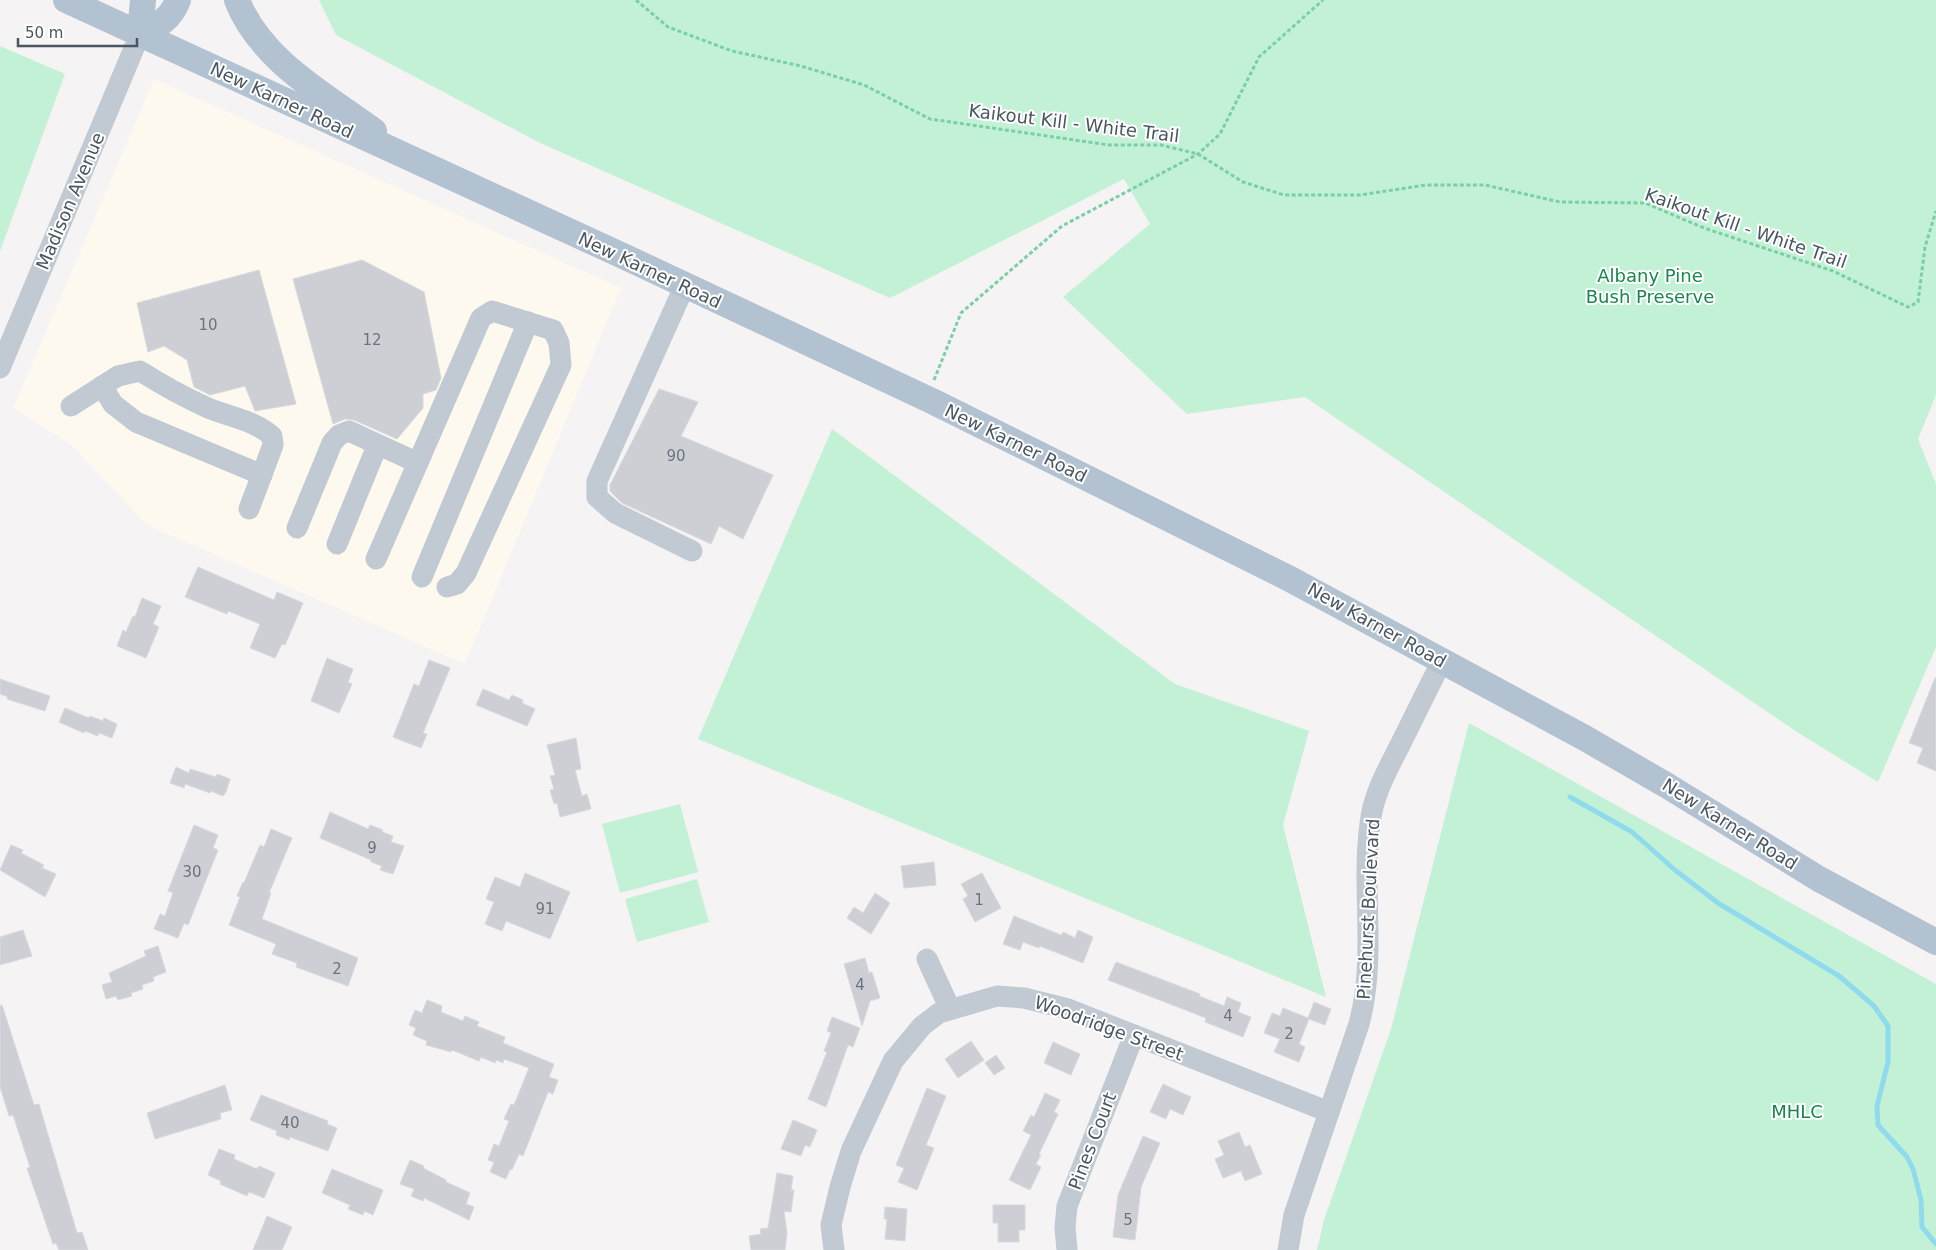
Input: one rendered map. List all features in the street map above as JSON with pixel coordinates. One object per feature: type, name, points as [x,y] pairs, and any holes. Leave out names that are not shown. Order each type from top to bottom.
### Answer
[{"type":"main road","name":"New Karner Road","points":[[66,0],[926,398],[1290,579],[1666,785],[1819,879],[1936,942]]},
{"type":"main road","points":[[140,34],[143,0]]},
{"type":"main road","points":[[140,34],[166,19],[175,9],[178,0]]},
{"type":"main road","points":[[237,0],[251,27],[265,46],[284,64],[420,163]]},
{"type":"street","name":"Madison Avenue","points":[[0,368],[140,34]]},
{"type":"street","points":[[685,285],[597,481],[597,497],[615,513],[692,551]]},
{"type":"street","points":[[376,559],[481,318],[492,311],[553,330],[559,343],[561,365],[466,573],[457,584],[447,587]]},
{"type":"street","points":[[422,577],[528,322]]},
{"type":"street","points":[[71,406],[118,376],[140,371],[167,388],[210,408],[262,427],[272,436],[273,445],[249,509]]},
{"type":"street","points":[[102,386],[113,404],[136,422],[262,475]]},
{"type":"street","points":[[296,528],[332,443],[339,435],[349,431],[377,446],[418,463]]},
{"type":"street","points":[[337,544],[377,446]]},
{"type":"street","name":"Pinehurst Boulevard","points":[[1288,1250],[1294,1215],[1366,997],[1369,955],[1368,853],[1370,822],[1378,789],[1442,661]]},
{"type":"street","points":[[927,959],[950,1009]]},
{"type":"street","name":"Woodridge Street","points":[[834,1250],[831,1225],[851,1151],[893,1061],[922,1026],[939,1014],[996,996],[1024,998],[1068,1009],[1329,1112]]},
{"type":"street","name":"Pines Court","points":[[1067,1250],[1065,1228],[1067,1206],[1134,1035]]},
{"type":"path","name":"Kaikout Kill - White Trail","points":[[636,0],[668,27],[732,51],[800,66],[864,85],[930,119],[1109,144],[1161,145],[1198,154],[1242,182],[1284,195],[1360,195],[1426,185],[1485,185],[1560,202],[1645,203],[1712,231],[1833,271],[1908,307],[1918,302],[1925,247],[1936,211]]},
{"type":"path","points":[[926,398],[961,313],[1062,226],[1198,154],[1220,134],[1259,57],[1323,0]]},
{"type":"shaded area","points":[[154,79],[621,288],[465,664],[147,525],[69,443],[13,408]]},
{"type":"green space","name":"Albany Pine Bush Preserve","points":[[319,0],[1936,0],[1936,395],[1918,439],[1936,484],[1936,647],[1878,782],[1797,732],[1305,397],[1187,414],[1063,297],[1150,224],[1124,179],[890,298],[538,142],[336,35]]},
{"type":"green space","points":[[0,46],[65,74],[0,251]]},
{"type":"green space","points":[[832,429],[1175,684],[1309,731],[1283,825],[1326,997],[698,739]]},
{"type":"green space","name":"MHLC","points":[[1469,723],[1936,984],[1936,1250],[1317,1250],[1324,1220],[1391,1029]]},
{"type":"green space","points":[[680,804],[698,872],[620,893],[602,824]]},
{"type":"green space","points":[[697,879],[709,922],[637,942],[625,899]]},
{"type":"building","points":[[362,260],[424,292],[441,378],[436,390],[423,394],[423,408],[397,439],[354,420],[345,419],[333,424],[293,279]]},
{"type":"building","points":[[259,270],[296,404],[255,411],[245,386],[210,395],[194,387],[187,360],[164,346],[148,352],[137,303]]},
{"type":"building","points":[[659,389],[698,402],[681,436],[773,475],[743,539],[719,526],[711,544],[622,503],[610,491],[610,485]]},
{"type":"building","points":[[198,567],[274,600],[277,592],[303,603],[285,645],[282,644],[275,658],[250,648],[260,624],[228,611],[227,614],[185,597]]},
{"type":"building","points":[[142,598],[161,606],[153,624],[159,627],[146,658],[117,646],[123,630],[126,632],[133,616],[135,617]]},
{"type":"building","points":[[327,658],[353,669],[348,682],[352,684],[339,713],[311,701]]},
{"type":"building","points":[[429,660],[450,668],[423,733],[427,734],[421,748],[393,737],[414,684],[419,686]]},
{"type":"building","points":[[1935,678],[1936,771],[1917,763],[1923,748],[1909,743]]},
{"type":"building","points":[[0,679],[50,696],[45,711],[7,699],[8,697],[0,694]]},
{"type":"building","points":[[483,689],[509,700],[512,695],[523,700],[522,703],[535,709],[527,726],[476,705]]},
{"type":"building","points":[[65,708],[89,718],[90,716],[103,721],[104,718],[117,724],[112,738],[99,733],[98,736],[85,731],[84,733],[59,722]]},
{"type":"building","points":[[576,738],[581,769],[575,770],[582,796],[587,794],[591,809],[560,817],[557,803],[554,804],[550,790],[554,789],[550,776],[555,775],[547,745]]},
{"type":"building","points":[[176,767],[189,773],[190,769],[216,777],[217,774],[230,779],[226,792],[223,796],[185,784],[184,788],[170,783]]},
{"type":"building","points":[[330,812],[368,829],[370,825],[383,830],[382,832],[393,836],[391,842],[404,846],[393,874],[380,870],[382,866],[371,862],[371,860],[320,838]]},
{"type":"building","points":[[194,825],[218,835],[213,848],[218,850],[188,925],[184,923],[178,938],[154,929],[160,914],[165,916],[173,893],[168,891]]},
{"type":"building","points":[[271,829],[292,838],[269,893],[271,893],[262,919],[358,958],[348,986],[296,967],[297,963],[272,954],[276,944],[229,925],[240,897],[237,896],[243,882],[260,845],[264,847]]},
{"type":"building","points":[[11,845],[23,850],[21,853],[44,865],[42,868],[56,874],[45,897],[0,870]]},
{"type":"building","points":[[934,862],[936,885],[904,888],[901,866]]},
{"type":"building","points":[[525,873],[570,892],[550,939],[506,921],[502,931],[485,924],[494,902],[486,899],[495,877],[520,887]]},
{"type":"building","points":[[982,873],[1001,908],[975,922],[963,899],[968,896],[961,884]]},
{"type":"building","points":[[875,893],[890,903],[871,934],[847,918],[854,907],[863,913]]},
{"type":"building","points":[[1014,916],[1061,935],[1063,932],[1075,938],[1078,930],[1093,937],[1083,963],[1040,946],[1039,948],[1023,942],[1020,950],[1003,944]]},
{"type":"building","points":[[23,930],[32,956],[0,965],[0,937]]},
{"type":"building","points":[[158,946],[166,972],[153,977],[154,981],[142,985],[143,989],[131,993],[132,996],[118,1000],[116,996],[106,999],[102,985],[112,982],[109,973],[146,956],[144,951]]},
{"type":"building","points":[[865,958],[869,973],[872,972],[880,998],[870,1001],[862,1026],[844,964]]},
{"type":"building","points":[[1116,962],[1200,994],[1199,996],[1224,1006],[1227,997],[1241,1003],[1238,1012],[1251,1017],[1243,1037],[1205,1022],[1206,1018],[1108,980]]},
{"type":"building","points":[[427,1000],[442,1006],[441,1012],[463,1021],[465,1016],[479,1022],[477,1026],[505,1037],[503,1043],[554,1064],[549,1077],[558,1080],[553,1094],[548,1092],[523,1156],[519,1154],[506,1179],[490,1172],[494,1162],[488,1160],[494,1144],[499,1146],[509,1121],[504,1119],[511,1104],[514,1105],[529,1068],[504,1059],[503,1063],[496,1060],[495,1063],[481,1057],[479,1061],[452,1050],[451,1052],[426,1045],[427,1041],[413,1035],[416,1028],[409,1025],[415,1010],[422,1013]]},
{"type":"building","points":[[1314,1002],[1331,1009],[1325,1025],[1309,1019],[1299,1044],[1305,1047],[1299,1062],[1274,1052],[1280,1039],[1264,1033],[1272,1013],[1280,1016],[1283,1008],[1308,1018]]},
{"type":"building","points":[[2,1005],[34,1105],[39,1104],[77,1233],[82,1232],[88,1250],[59,1250],[56,1243],[53,1244],[27,1168],[30,1167],[13,1115],[9,1116],[0,1087],[0,1006]]},
{"type":"building","points":[[832,1017],[860,1028],[853,1047],[848,1045],[826,1107],[808,1099],[827,1052],[824,1051],[831,1033],[827,1031]]},
{"type":"building","points":[[971,1041],[984,1060],[958,1078],[945,1059]]},
{"type":"building","points":[[1053,1042],[1080,1054],[1071,1075],[1044,1063]]},
{"type":"building","points":[[996,1055],[1005,1068],[994,1075],[985,1063]]},
{"type":"building","points":[[1163,1084],[1191,1097],[1183,1115],[1170,1109],[1166,1119],[1150,1112]]},
{"type":"building","points":[[225,1085],[232,1110],[220,1113],[221,1119],[155,1139],[147,1113]]},
{"type":"building","points":[[927,1088],[946,1096],[926,1145],[934,1148],[917,1190],[898,1182],[904,1168],[896,1165]]},
{"type":"building","points":[[1045,1093],[1060,1100],[1054,1112],[1058,1114],[1039,1154],[1041,1155],[1036,1164],[1041,1167],[1030,1190],[1009,1180],[1031,1135],[1023,1131],[1031,1115],[1034,1117]]},
{"type":"building","points":[[261,1095],[328,1121],[327,1124],[337,1128],[328,1151],[290,1137],[289,1140],[276,1135],[277,1131],[250,1120]]},
{"type":"building","points":[[793,1120],[817,1130],[810,1147],[805,1145],[801,1156],[781,1149]]},
{"type":"building","points":[[1239,1132],[1245,1147],[1250,1145],[1262,1174],[1245,1181],[1241,1171],[1223,1178],[1215,1159],[1224,1155],[1218,1141]]},
{"type":"building","points":[[1143,1136],[1160,1143],[1141,1187],[1135,1240],[1113,1237],[1118,1195]]},
{"type":"building","points":[[219,1149],[235,1155],[234,1159],[257,1169],[259,1166],[275,1173],[264,1198],[249,1192],[247,1196],[220,1184],[221,1181],[208,1175]]},
{"type":"building","points":[[410,1160],[424,1166],[423,1168],[446,1180],[446,1182],[470,1193],[466,1204],[474,1207],[469,1220],[424,1198],[423,1201],[411,1196],[414,1189],[400,1184]]},
{"type":"building","points":[[332,1169],[383,1190],[373,1215],[364,1211],[363,1215],[348,1209],[350,1205],[322,1193]]},
{"type":"building","points":[[777,1173],[793,1176],[791,1190],[794,1190],[791,1212],[784,1211],[787,1233],[785,1250],[751,1250],[749,1236],[761,1234],[760,1229],[768,1228]]},
{"type":"building","points":[[993,1205],[1025,1205],[1025,1230],[1019,1230],[1019,1242],[998,1242],[998,1223],[993,1223]]},
{"type":"building","points":[[885,1207],[907,1209],[905,1241],[885,1239],[887,1219],[884,1219]]},
{"type":"building","points":[[267,1216],[292,1227],[282,1250],[253,1250]]},
{"type":"waterway","points":[[1570,797],[1632,832],[1675,870],[1718,903],[1839,976],[1874,1006],[1888,1026],[1888,1062],[1877,1106],[1878,1125],[1907,1157],[1913,1169],[1921,1200],[1922,1227],[1936,1244]]}]
